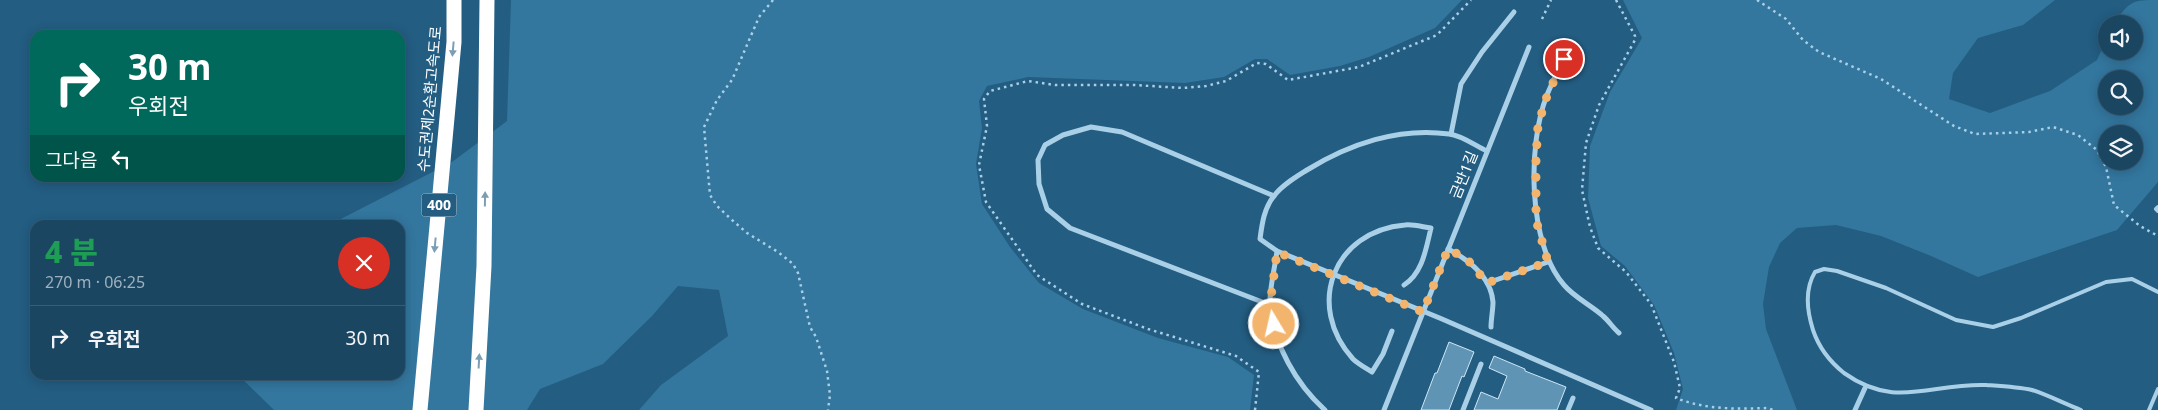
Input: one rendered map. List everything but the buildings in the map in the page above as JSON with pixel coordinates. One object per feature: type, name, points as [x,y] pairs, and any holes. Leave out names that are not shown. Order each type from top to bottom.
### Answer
[{"type":"highway","name":"수도권제2순환고속도로","points":[[420,410],[454,42],[454,0]]},
{"type":"highway","points":[[476,410],[484,266],[487,0]]},
{"type":"street","points":[[1451,134],[1461,84],[1482,52],[1514,12]]},
{"type":"street","points":[[1570,43],[1547,96],[1538,125],[1534,193],[1536,220],[1548,262],[1565,286],[1604,317],[1618,333]]},
{"type":"street","name":"금반1길","points":[[1384,410],[1529,46]]},
{"type":"street","points":[[1270,305],[1070,228],[1047,209],[1039,184],[1038,160],[1045,145],[1063,135],[1091,127],[1122,132],[1274,196]]},
{"type":"street","points":[[1487,151],[1451,134],[1403,133],[1360,143],[1325,159],[1292,180],[1274,196],[1263,217],[1260,239],[1277,252],[1423,312],[1651,410]]},
{"type":"street","points":[[1392,331],[1383,354],[1372,372],[1354,360],[1340,343],[1332,321],[1329,299],[1332,274],[1344,254],[1360,240],[1380,230],[1406,224],[1431,228],[1423,259],[1414,279],[1404,285]]},
{"type":"street","points":[[1448,249],[1467,259],[1487,283],[1493,302],[1490,327]]},
{"type":"street","points":[[1277,252],[1270,305],[1279,342],[1290,366],[1309,395],[1325,410]]},
{"type":"street","points":[[1487,283],[1548,262]]},
{"type":"street","points":[[1463,410],[1481,364]]},
{"type":"street","points":[[1855,410],[1865,388]]},
{"type":"street","points":[[1568,410],[1573,398]]},
{"type":"lane","points":[[2158,207],[2156,209],[2158,211]]},
{"type":"lane","points":[[2081,410],[2031,390],[2005,387],[1966,386],[1915,396],[1898,396],[1865,388],[1830,361],[1817,342],[1809,317],[1807,296],[1809,281],[1815,272],[1824,269],[1837,271],[1886,288],[1956,320],[1993,327],[2021,318],[2106,282],[2132,278],[2158,292]]},
{"type":"lane","points":[[2150,410],[2158,389]]},
{"type":"path","points":[[773,0],[759,17],[732,80],[717,100],[704,127],[710,195],[717,206],[732,220],[793,264],[798,273],[810,327],[816,337],[827,371],[830,395],[828,410]]},
{"type":"path","points":[[1255,410],[1259,372],[1236,356],[1148,329],[1082,304],[1037,275],[986,202],[979,165],[987,126],[984,100],[990,91],[1028,81],[1055,85],[1134,85],[1183,88],[1206,86],[1226,81],[1257,63],[1266,64],[1288,80],[1349,70],[1438,34],[1471,0]]},
{"type":"path","points":[[1542,19],[1551,0]]},
{"type":"path","points":[[1616,0],[1635,36],[1635,40],[1605,90],[1586,143],[1582,190],[1590,227],[1598,248],[1626,272],[1651,304],[1674,362],[1680,388],[1676,398],[1689,403],[1718,409],[1768,408],[1773,410]]},
{"type":"path","points":[[1756,0],[1786,19],[1803,40],[1819,52],[1881,79],[1954,126],[1975,134],[2030,132],[2053,127],[2078,135],[2097,150],[2106,166],[2114,205],[2140,226],[2158,236]]},
{"type":"shaded area","points":[[511,0],[1462,0],[1435,28],[1369,57],[1340,66],[1290,75],[1267,59],[1255,59],[1224,77],[1185,83],[1028,77],[987,86],[979,101],[982,128],[976,164],[982,204],[1010,247],[1039,283],[1083,309],[1158,338],[1228,357],[1254,375],[1250,410],[639,410],[661,385],[728,336],[719,290],[678,286],[652,316],[603,364],[540,389],[527,410],[274,410],[243,380],[405,380],[405,220],[339,220],[452,162],[507,121]]},
{"type":"shaded area","points":[[1623,0],[2055,0],[2023,25],[1978,38],[1953,73],[1949,99],[1990,113],[2050,91],[2098,58],[2098,60],[2143,60],[2143,15],[2120,15],[2125,9],[2137,1],[2158,0],[2158,182],[2117,230],[1978,277],[1881,236],[1836,225],[1797,228],[1780,243],[1769,267],[1763,304],[1766,329],[1797,410],[1676,410],[1683,389],[1674,353],[1654,305],[1625,266],[1601,246],[1588,198],[1590,146],[1610,92],[1642,38]]},
{"type":"route","points":[[1274,324],[1270,305],[1277,252],[1423,312],[1448,249],[1467,259],[1487,283],[1548,262],[1536,220],[1534,193],[1538,125],[1547,96],[1564,59]]}]
